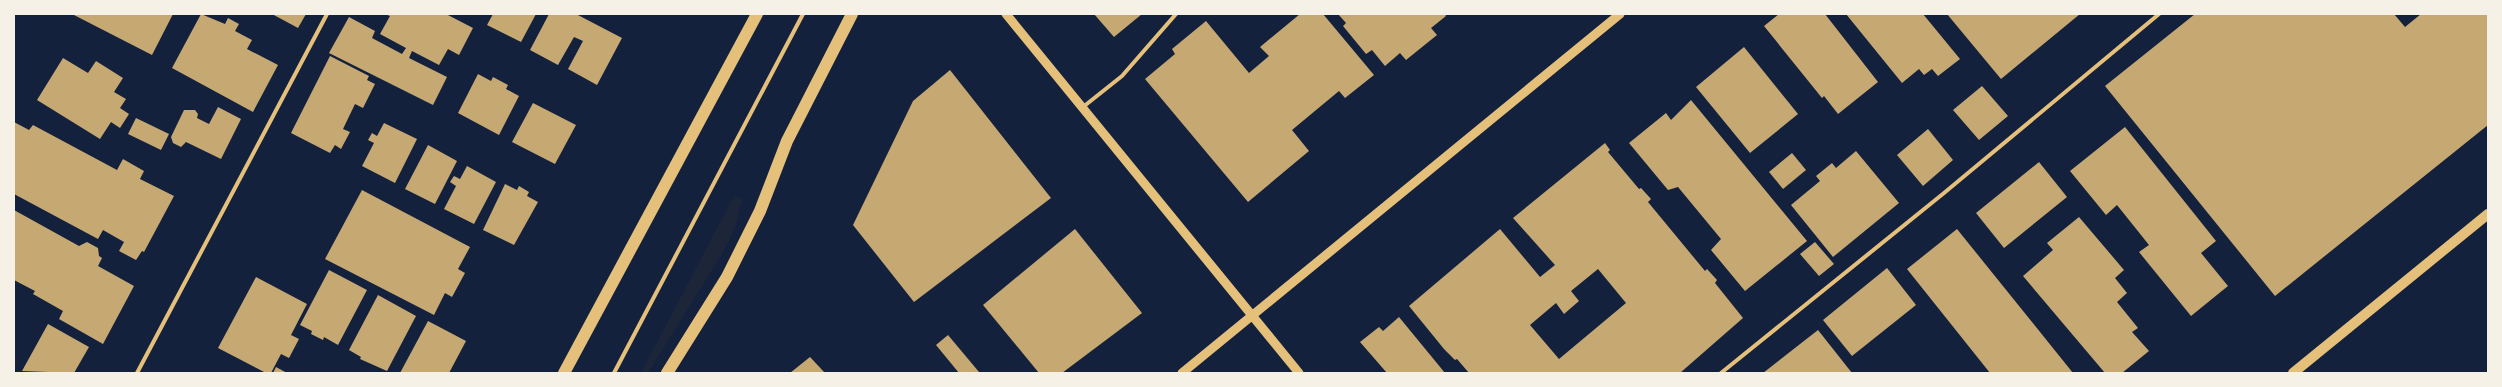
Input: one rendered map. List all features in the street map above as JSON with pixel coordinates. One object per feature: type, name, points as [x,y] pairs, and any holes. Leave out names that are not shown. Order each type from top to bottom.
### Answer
[{"type":"main road","points":[[564,373],[757,14]]},
{"type":"main road","points":[[667,373],[727,277],[760,211],[787,141],[852,14]]},
{"type":"main road","points":[[2293,373],[2488,214]]},
{"type":"street","points":[[1006,14],[1299,373]]},
{"type":"street","points":[[1182,373],[1620,14]]},
{"type":"lane","points":[[137,373],[327,14]]},
{"type":"lane","points":[[614,373],[802,14]]},
{"type":"lane","points":[[1083,107],[1122,76],[1176,14]]},
{"type":"lane","points":[[1721,373],[1944,193],[2159,14]]},
{"type":"shaded area","points":[[734,196],[742,199],[735,228],[723,252],[648,373],[641,373]]},
{"type":"building","points":[[72,14],[173,14],[152,55]]},
{"type":"building","points":[[201,14],[225,24],[228,18],[239,24],[235,31],[252,40],[247,49],[278,65],[253,112],[172,68]]},
{"type":"building","points":[[272,14],[306,14],[298,28]]},
{"type":"building","points":[[385,14],[446,14],[473,28],[459,55],[448,49],[439,65],[412,51],[409,58],[447,77],[433,105],[329,53],[349,17],[375,31],[372,38],[402,54],[406,48],[380,34],[390,16]]},
{"type":"building","points":[[493,14],[536,14],[521,42],[487,25]]},
{"type":"building","points":[[549,14],[576,14],[622,38],[597,85],[568,69],[583,41],[574,37],[558,65],[530,50]]},
{"type":"building","points":[[1094,14],[1142,14],[1114,37]]},
{"type":"building","points":[[1300,14],[1323,14],[1374,75],[1345,98],[1339,91],[1292,130],[1309,151],[1248,202],[1145,79],[1175,54],[1172,49],[1206,21],[1249,73],[1269,56],[1260,47]]},
{"type":"building","points":[[1338,14],[1445,14],[1446,16],[1431,28],[1437,35],[1406,60],[1400,53],[1385,66],[1372,50],[1366,54],[1343,26],[1346,23]]},
{"type":"building","points":[[1779,14],[1825,14],[1878,82],[1838,114],[1824,96],[1822,98],[1764,26]]},
{"type":"building","points":[[1846,14],[1923,14],[1960,59],[1938,76],[1932,69],[1924,75],[1919,69],[1902,83]]},
{"type":"building","points":[[1947,14],[2080,14],[2001,79]]},
{"type":"building","points":[[2195,14],[2394,14],[2405,27],[2421,14],[2488,14],[2488,125],[2275,296],[2105,86]]},
{"type":"building","points":[[1744,47],[1798,114],[1750,153],[1696,87]]},
{"type":"building","points":[[330,56],[369,76],[367,80],[375,84],[363,108],[355,104],[343,129],[350,132],[341,149],[335,145],[330,153],[291,133]]},
{"type":"building","points":[[63,58],[88,73],[96,61],[123,78],[114,92],[126,99],[120,108],[129,114],[120,128],[111,122],[100,139],[37,100]]},
{"type":"building","points":[[950,70],[1051,198],[914,302],[853,225],[913,101]]},
{"type":"building","points":[[478,74],[491,81],[493,77],[508,85],[506,89],[519,96],[499,135],[458,113]]},
{"type":"building","points":[[1982,86],[2008,116],[1979,140],[1953,110]]},
{"type":"building","points":[[1691,100],[1807,241],[1745,291],[1711,250],[1721,239],[1678,187],[1668,190],[1629,143],[1666,113],[1671,120]]},
{"type":"building","points":[[533,103],[576,125],[555,164],[512,142]]},
{"type":"building","points":[[218,107],[241,119],[221,159],[186,142],[181,147],[173,143],[171,137],[184,110],[195,110],[198,114],[197,118],[209,124]]},
{"type":"building","points":[[136,118],[169,134],[161,150],[128,134]]},
{"type":"building","points":[[14,122],[29,130],[33,125],[117,170],[123,159],[144,171],[140,179],[174,196],[144,252],[142,251],[136,260],[119,251],[124,242],[103,230],[98,239],[14,194]]},
{"type":"building","points":[[384,123],[417,139],[395,183],[362,166],[374,143],[368,140],[372,133],[377,136]]},
{"type":"building","points":[[2125,127],[2216,241],[2201,253],[2228,286],[2191,316],[2139,252],[2149,245],[2117,205],[2106,215],[2070,171]]},
{"type":"building","points":[[1928,129],[1953,160],[1923,186],[1897,155]]},
{"type":"building","points":[[1605,143],[1610,150],[1608,152],[1639,189],[1641,188],[1651,199],[1648,202],[1705,271],[1707,269],[1717,280],[1715,283],[1743,318],[1680,373],[1469,373],[1457,359],[1455,360],[1444,349],[1409,306],[1500,229],[1540,277],[1555,265],[1513,218]],"holes":[[[1598,269],[1626,303],[1559,359],[1530,325],[1556,303],[1564,314],[1579,301],[1571,291]]]},
{"type":"building","points":[[428,145],[457,161],[435,204],[405,189]]},
{"type":"building","points":[[1856,151],[1899,203],[1833,257],[1791,205],[1820,181],[1816,176],[1832,163],[1836,168]]},
{"type":"building","points":[[1792,153],[1806,170],[1783,189],[1769,172]]},
{"type":"building","points":[[2039,162],[2067,197],[2004,248],[1976,213]]},
{"type":"building","points":[[467,166],[496,182],[474,224],[444,209],[456,186],[450,182],[454,176],[460,179]]},
{"type":"building","points":[[505,184],[517,190],[519,186],[529,192],[527,196],[538,202],[514,245],[483,230]]},
{"type":"building","points":[[362,190],[470,247],[458,269],[465,273],[452,297],[445,293],[434,315],[325,259]]},
{"type":"building","points":[[14,210],[79,246],[87,242],[98,248],[99,256],[102,258],[98,266],[134,286],[103,344],[59,319],[63,311],[33,294],[35,291],[14,280]]},
{"type":"building","points":[[2079,217],[2124,270],[2115,278],[2127,293],[2117,302],[2138,328],[2132,332],[2149,351],[2122,373],[2105,373],[2023,276],[2053,250],[2047,243]]},
{"type":"building","points":[[1075,229],[1142,313],[1062,373],[1039,373],[983,305]]},
{"type":"building","points":[[1957,229],[2073,373],[1990,373],[1907,269]]},
{"type":"building","points":[[1815,242],[1834,264],[1819,276],[1800,254]]},
{"type":"building","points":[[1887,268],[1916,305],[1852,356],[1823,320]]},
{"type":"building","points":[[329,270],[367,290],[338,345],[324,337],[323,340],[311,334],[312,331],[300,325]]},
{"type":"building","points":[[256,277],[307,304],[291,335],[299,339],[289,358],[281,354],[271,373],[266,373],[218,348]]},
{"type":"building","points":[[378,295],[416,316],[387,371],[360,359],[361,357],[349,350]]},
{"type":"building","points":[[1399,317],[1445,373],[1387,373],[1360,342],[1379,327],[1383,331]]},
{"type":"building","points":[[428,321],[466,341],[449,373],[400,373]]},
{"type":"building","points":[[48,324],[89,347],[74,373],[22,371]]},
{"type":"building","points":[[1818,330],[1852,373],[1763,373]]},
{"type":"building","points":[[948,335],[979,372],[959,373],[936,345]]},
{"type":"building","points":[[810,357],[825,373],[790,373]]},
{"type":"building","points":[[276,367],[287,373],[273,373]]}]
